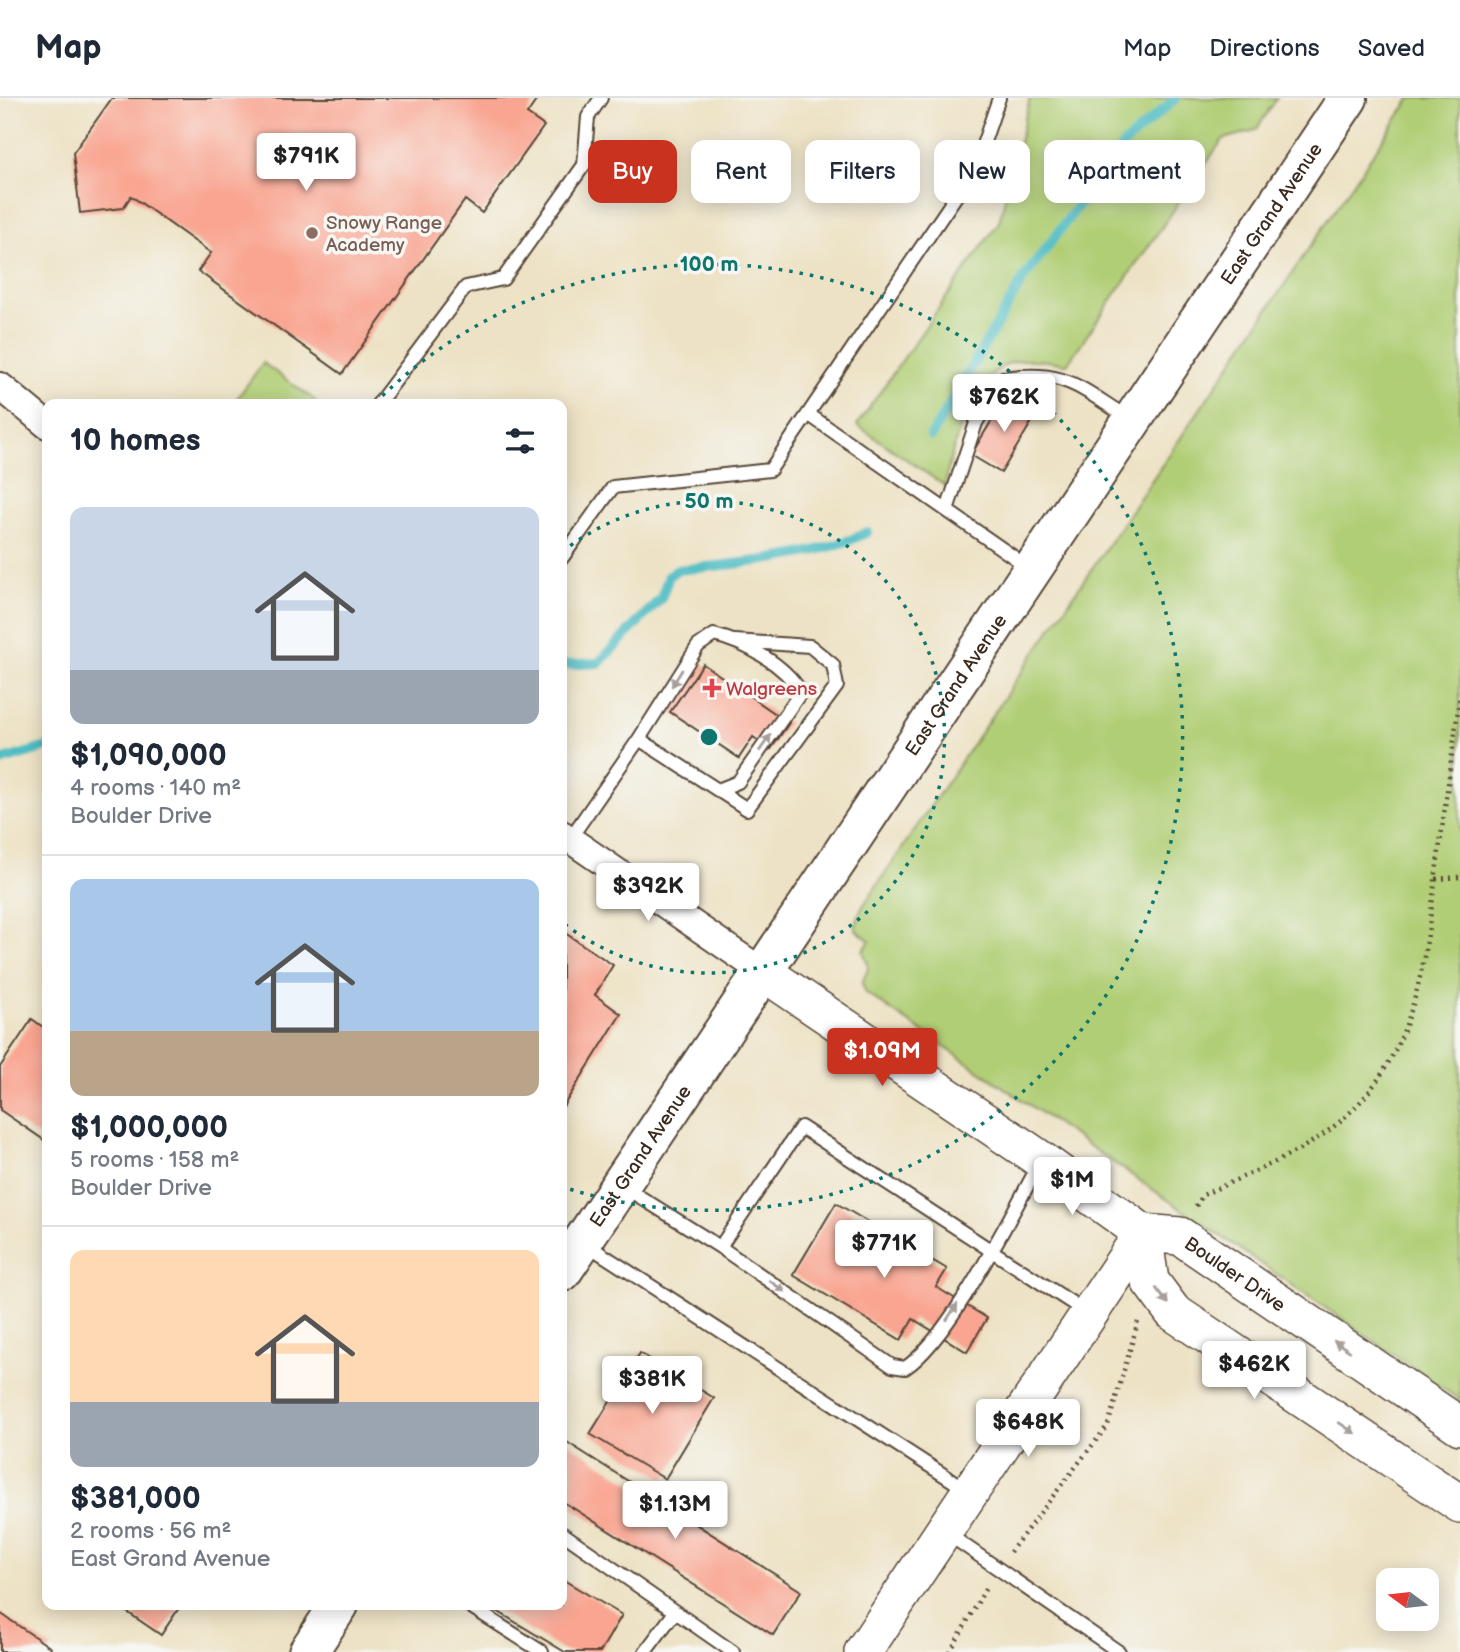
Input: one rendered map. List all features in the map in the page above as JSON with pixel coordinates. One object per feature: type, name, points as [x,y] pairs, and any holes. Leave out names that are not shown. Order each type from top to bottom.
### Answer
[{"type":"main road","name":"East Grand Avenue","points":[[572,1257],[1348,98]]},
{"type":"main road","points":[[308,1652],[336,1610]]},
{"type":"street","points":[[0,386],[42,421]]},
{"type":"street","points":[[567,838],[1042,1160],[1143,1233],[1150,1280],[1173,1312],[1460,1504]]},
{"type":"street","points":[[863,1652],[1143,1233]]},
{"type":"street","name":"Boulder Drive","points":[[1143,1233],[1180,1236],[1460,1426]]},
{"type":"lane","points":[[382,399],[466,287],[503,279],[584,165],[588,117],[601,98]]},
{"type":"lane","points":[[567,551],[613,487],[770,470],[975,168],[999,98]]},
{"type":"lane","points":[[947,510],[976,423],[1003,378],[1051,374],[1071,382],[1132,420]]},
{"type":"lane","points":[[808,414],[1032,569]]},
{"type":"lane","points":[[567,834],[639,739],[698,646],[714,635],[735,641],[810,646],[834,665],[836,686],[747,809],[639,739]]},
{"type":"lane","points":[[718,790],[737,782],[801,692],[792,676],[735,641]]},
{"type":"lane","points":[[720,1247],[801,1127],[1089,1314]]},
{"type":"lane","points":[[620,1184],[720,1247],[892,1366],[905,1368],[932,1344],[1042,1160]]},
{"type":"lane","points":[[572,1257],[971,1492]]},
{"type":"lane","points":[[945,1531],[1119,1652]]},
{"type":"lane","points":[[567,1536],[733,1652]]},
{"type":"lane","points":[[476,1610],[542,1652]]},
{"type":"lane","points":[[645,1652],[676,1612]]},
{"type":"path","points":[[1180,1236],[1203,1195],[1318,1138],[1357,1105],[1388,1063],[1405,1029],[1423,974],[1460,696]]},
{"type":"path","points":[[1436,879],[1460,877]]},
{"type":"path","points":[[950,1652],[999,1569],[1108,1425],[1150,1280]]},
{"type":"green space","points":[[1030,98],[1277,98],[1256,130],[1223,139],[1205,165],[1205,140],[1044,140],[1044,203],[1179,203],[1067,364],[1023,360],[1006,365],[991,375],[968,410],[953,450],[945,486],[857,425],[999,222],[1004,203],[1030,203],[1030,140],[1020,140]]},
{"type":"green space","points":[[1411,98],[1460,98],[1460,1400],[866,993],[862,983],[869,967],[863,951],[870,941],[855,929],[861,909]]},
{"type":"green space","points":[[263,363],[313,399],[237,399]]},
{"type":"building","name":"Snowy Range Academy","points":[[112,98],[538,98],[527,114],[544,126],[482,213],[465,200],[342,374],[198,271],[211,253],[131,196],[123,208],[80,213],[73,153]]},
{"type":"building","points":[[1007,395],[1037,413],[1001,473],[971,455]]},
{"type":"building","name":"Walgreens","points":[[703,664],[789,723],[771,749],[753,737],[739,758],[670,712]]},
{"type":"building","points":[[567,934],[613,965],[595,995],[621,1014],[567,1100]]},
{"type":"building","points":[[32,1019],[42,1026],[42,1139],[0,1110],[0,1067]]},
{"type":"building","points":[[836,1203],[947,1269],[936,1287],[987,1318],[967,1352],[913,1319],[901,1340],[793,1275]]},
{"type":"building","points":[[640,1353],[714,1398],[665,1479],[590,1434]]},
{"type":"building","points":[[567,1442],[801,1591],[773,1635],[567,1504]]},
{"type":"building","points":[[567,1582],[622,1615],[600,1652],[565,1652],[497,1611],[567,1610]]},
{"type":"building","points":[[124,1610],[178,1610],[161,1635]]},
{"type":"building","points":[[0,1613],[51,1648],[49,1652],[0,1652]]},
{"type":"waterway","points":[[931,436],[1024,278],[1124,144],[1176,98]]},
{"type":"waterway","points":[[567,665],[599,663],[661,598],[669,576],[676,570],[801,554],[848,541],[867,532]]},
{"type":"waterway","points":[[0,761],[42,748]]},
{"type":"place","name":"Snowy Range Academy","points":[[312,233]]},
{"type":"place","name":"Walgreens","points":[[712,688]]}]
